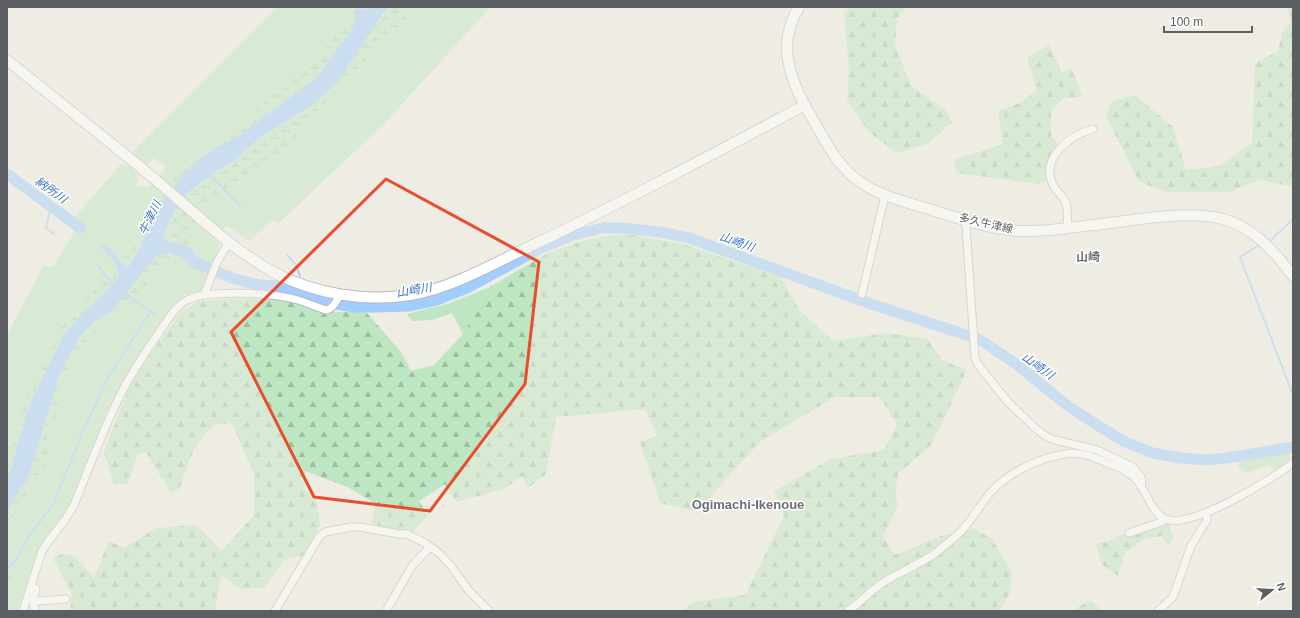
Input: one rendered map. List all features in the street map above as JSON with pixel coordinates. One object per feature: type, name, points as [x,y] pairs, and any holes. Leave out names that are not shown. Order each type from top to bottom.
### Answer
[{"type":"street","name":"多久牛津線","points":[[799,7],[791,22],[788,32],[787,45],[788,63],[795,84],[832,153],[843,167],[855,178],[870,188],[885,195],[966,220],[999,229],[1021,231],[1068,228],[1178,215],[1196,214],[1221,218],[1245,227],[1267,244],[1293,276]]},
{"type":"street","points":[[7,60],[150,175],[229,242],[251,258],[276,273],[304,286],[339,297],[387,298],[411,295],[457,281],[576,225],[805,105]]},
{"type":"street","points":[[1068,228],[1066,203],[1053,185],[1050,173],[1052,162],[1060,147],[1071,138],[1092,129]]},
{"type":"street","points":[[862,294],[885,195]]},
{"type":"street","points":[[966,220],[975,358],[979,366],[1008,402],[1026,420],[1048,437],[1097,450],[1133,467],[1141,477],[1141,487]]},
{"type":"street","points":[[204,295],[217,262],[229,242]]},
{"type":"street","points":[[23,611],[30,599],[31,586],[42,551],[74,505],[117,402],[131,374],[168,319],[178,307],[186,300],[193,297],[248,293],[275,295],[329,310],[339,297]]},
{"type":"street","points":[[848,611],[884,582],[934,554],[966,527],[991,491],[1003,481],[1031,464],[1065,454],[1086,454],[1125,470],[1131,474],[1141,487],[1154,509],[1165,519],[1178,520],[1206,513],[1262,484],[1293,463]]},
{"type":"street","points":[[1158,611],[1173,597],[1191,546],[1206,520],[1206,513]]},
{"type":"street","points":[[1129,533],[1161,522],[1165,519]]},
{"type":"street","points":[[275,611],[319,537],[325,532],[342,528],[360,527],[407,534],[430,547],[440,554],[451,566],[469,591],[489,611]]},
{"type":"street","points":[[386,611],[412,566],[430,547]]},
{"type":"street","points":[[30,599],[39,601],[66,599]]},
{"type":"street","points":[[30,599],[35,611]]},
{"type":"highlighted area","points":[[386,179],[539,262],[525,384],[430,511],[314,497],[231,332]]},
{"type":"green space","points":[[278,7],[357,7],[311,65],[177,173],[121,261],[116,254],[101,248],[117,265],[61,325],[7,462],[7,335],[43,266],[52,267],[73,235],[75,217],[120,165],[129,166],[138,174],[137,186],[149,187],[166,167],[154,158],[147,165],[137,158],[133,151]]},
{"type":"green space","points":[[357,7],[369,7],[364,10],[355,25],[315,79],[237,137],[214,148],[139,247],[127,269],[121,261],[177,173],[311,65]]},
{"type":"green space","points":[[390,7],[417,7],[310,119],[282,155],[219,195],[195,223],[192,249],[184,244],[164,241],[163,237],[175,210],[189,192],[213,174],[234,161],[260,138],[311,106]]},
{"type":"green space","points":[[417,7],[491,7],[385,123],[279,223],[272,220],[249,241],[227,226],[213,239],[220,245],[212,264],[196,256],[192,249],[195,223],[219,195],[282,155],[310,119]]},
{"type":"green space","points":[[851,7],[906,7],[897,19],[895,45],[911,86],[946,110],[952,122],[927,144],[897,153],[869,132],[847,100],[849,72],[844,12]]},
{"type":"green space","points":[[1287,7],[1293,7],[1293,183],[1290,186],[1260,180],[1230,192],[1167,192],[1139,182],[1106,116],[1111,102],[1135,95],[1173,127],[1186,170],[1219,166],[1252,143],[1255,63],[1278,51],[1282,33],[1291,22]]},
{"type":"green space","points":[[1049,45],[1062,72],[1072,69],[1083,97],[1063,98],[1051,112],[1051,137],[1064,148],[1055,163],[1054,178],[1037,184],[957,173],[954,160],[1003,144],[998,111],[1020,103],[1037,90],[1027,58]]},
{"type":"green space","points":[[626,234],[683,244],[781,277],[799,310],[833,341],[885,333],[927,339],[942,360],[967,370],[932,444],[898,474],[895,495],[898,506],[883,536],[895,555],[941,536],[975,529],[992,539],[1012,573],[1010,593],[999,611],[683,611],[693,602],[745,595],[784,516],[774,491],[831,459],[884,450],[897,425],[880,397],[835,397],[760,442],[717,489],[704,507],[695,511],[660,503],[640,442],[657,436],[645,409],[556,417],[546,474],[528,488],[522,476],[504,489],[456,502],[445,484],[419,501],[428,516],[413,531],[394,531],[371,523],[376,504],[347,487],[305,471],[304,488],[317,501],[320,526],[305,555],[284,560],[264,588],[241,589],[221,576],[215,611],[70,611],[72,595],[53,558],[62,554],[74,556],[94,577],[109,541],[124,548],[156,528],[196,525],[222,551],[254,515],[254,475],[232,423],[213,425],[194,449],[179,489],[170,492],[146,452],[138,454],[127,485],[113,483],[104,451],[133,378],[181,312],[199,301],[247,298],[289,301],[329,312],[366,312],[401,352],[411,371],[434,365],[463,334],[488,288],[548,253],[588,239]]},
{"type":"green space","points":[[167,253],[182,258],[192,268],[177,262],[158,267],[135,304],[102,326],[80,348],[63,381],[46,465],[15,513],[7,542],[7,514],[12,501],[28,479],[60,374],[79,338],[94,322],[112,311],[155,257]]},
{"type":"green space","points":[[177,262],[209,274],[203,291],[184,295],[174,305],[119,388],[67,513],[40,547],[21,611],[7,611],[7,542],[15,513],[46,465],[63,381],[80,348],[102,326],[135,304],[158,267]]},
{"type":"green space","points":[[117,265],[119,275],[100,298],[81,315],[7,475],[7,462],[22,407],[61,325]]},
{"type":"green space","points":[[488,288],[463,334],[452,313],[432,320],[412,321],[407,314],[447,304]]},
{"type":"green space","points":[[1282,451],[1290,453],[1290,460],[1275,472],[1269,465],[1246,473],[1238,466],[1238,458]]},
{"type":"green space","points":[[1159,519],[1169,526],[1174,539],[1168,545],[1162,536],[1144,539],[1125,553],[1118,576],[1102,565],[1096,544],[1114,539],[1134,527]]},
{"type":"green space","points":[[1091,600],[1103,611],[1072,611],[1073,610]]},
{"type":"water","points":[[359,7],[364,10],[369,7],[390,7],[383,14],[335,85],[311,106],[260,138],[234,161],[213,174],[189,192],[175,210],[163,237],[164,241],[184,244],[192,249],[196,256],[212,264],[209,274],[192,268],[182,258],[168,253],[155,257],[112,311],[94,322],[79,338],[60,374],[28,479],[12,501],[7,514],[7,475],[11,468],[28,408],[63,336],[81,315],[100,298],[119,275],[113,260],[101,248],[104,244],[116,254],[127,269],[140,247],[155,212],[185,172],[214,148],[237,137],[315,79],[355,25],[355,13]]},
{"type":"waterway","name":"納所川","points":[[7,174],[80,228]]},
{"type":"waterway","points":[[210,176],[241,207]]},
{"type":"waterway","points":[[51,206],[46,228],[54,234]]},
{"type":"waterway","points":[[1272,239],[1293,219]]},
{"type":"waterway","name":"山崎川","points":[[203,266],[235,279],[260,285],[276,286],[299,292],[325,302],[354,307],[408,306],[437,300],[467,288],[541,248],[573,235],[603,228],[622,228],[660,232],[689,238],[874,305],[979,339],[1016,364],[1068,406],[1100,427],[1125,442],[1153,453],[1180,458],[1207,460],[1293,447]]},
{"type":"waterway","points":[[1259,245],[1240,257],[1293,395]]},
{"type":"waterway","points":[[287,255],[296,265],[300,276]]},
{"type":"waterway","points":[[96,264],[113,285]]},
{"type":"waterway","points":[[123,292],[155,315]]},
{"type":"waterway","points":[[7,569],[18,557],[29,536],[53,505],[81,436],[107,379],[151,311]]},
{"type":"waterway","points":[[7,575],[11,578]]},
{"type":"district","name":"山崎","points":[[1088,257]]},
{"type":"district","name":"Ogimachi-Ikenoue","points":[[748,504]]},
{"type":"water label","name":"牛津川","points":[[150,218]]}]
